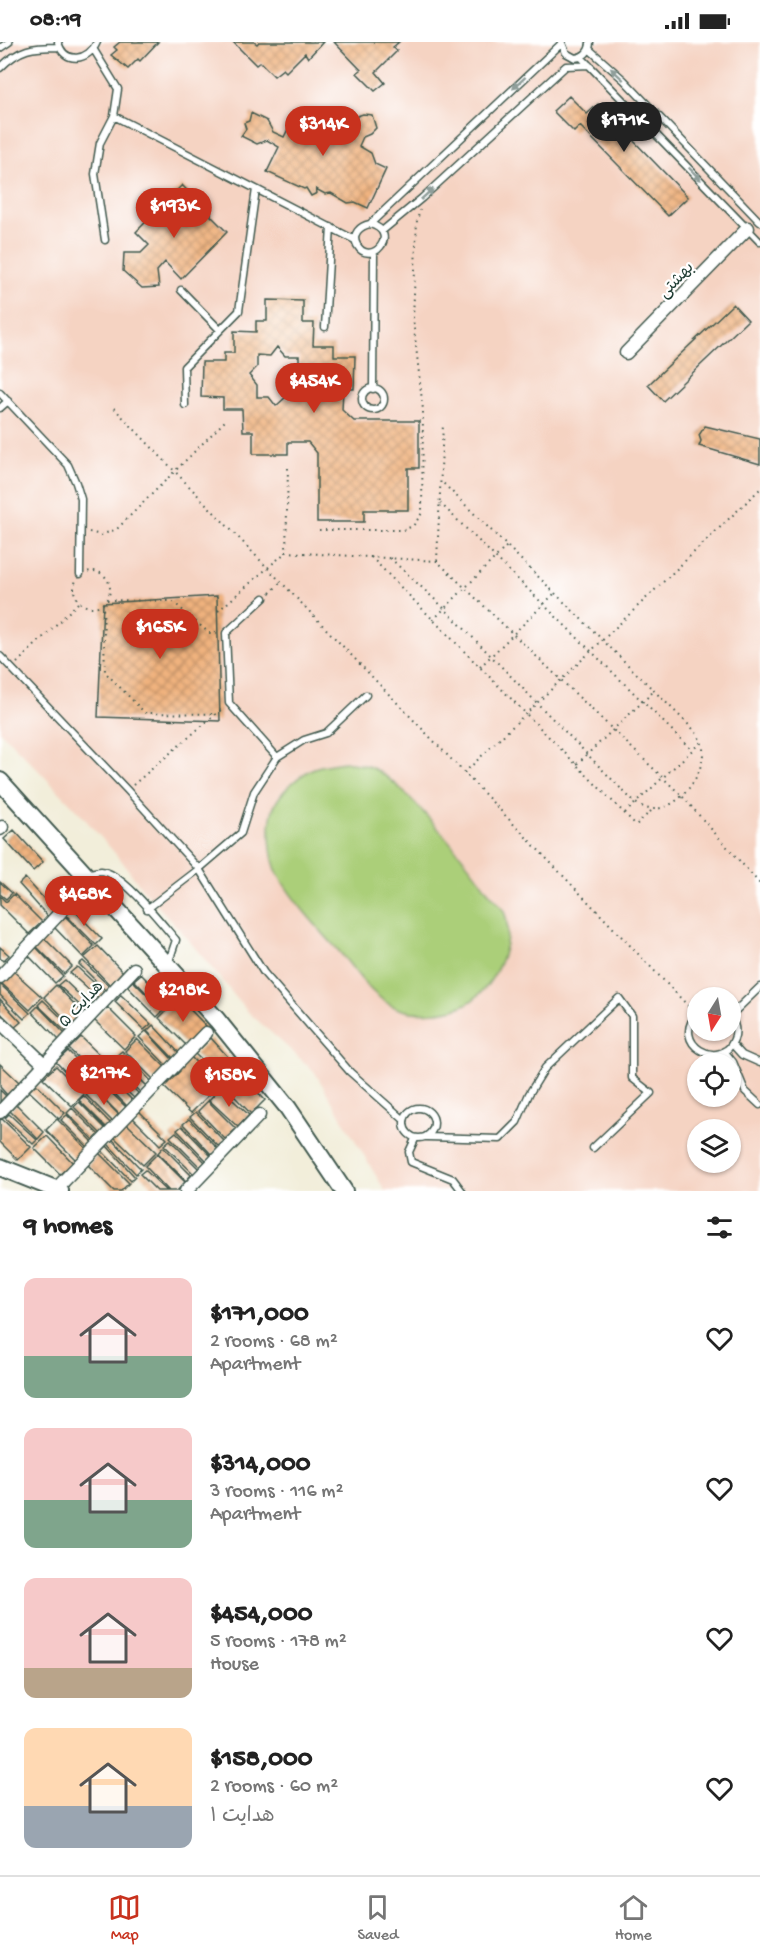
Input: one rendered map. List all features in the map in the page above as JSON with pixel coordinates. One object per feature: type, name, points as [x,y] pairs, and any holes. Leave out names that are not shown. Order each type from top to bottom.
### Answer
[{"type":"main road","points":[[0,781],[217,1020],[288,1108],[344,1191]]},
{"type":"main road","points":[[0,1167],[58,1190]]},
{"type":"street","name":"بهشتی","points":[[626,353],[748,228]]},
{"type":"street","points":[[0,977],[70,902]]},
{"type":"street","name":"هدایت ۵","points":[[0,1112],[134,969]]},
{"type":"street","points":[[0,1022],[45,1065]]},
{"type":"street","points":[[58,1190],[206,1033]]},
{"type":"street","points":[[186,1191],[259,1115]]},
{"type":"lane","points":[[0,48],[9,42]]},
{"type":"lane","points":[[0,68],[10,58],[33,47],[59,44],[66,55],[76,58],[86,56],[94,50],[97,42]]},
{"type":"lane","points":[[370,224],[382,231],[383,244],[374,252],[365,252],[358,248],[355,240],[356,232],[362,226],[370,224],[562,43],[566,53],[578,57],[589,66],[760,242]]},
{"type":"lane","points":[[382,231],[422,198],[591,44],[760,222]]},
{"type":"lane","points":[[94,50],[118,88],[114,116],[100,143],[95,174],[105,240]]},
{"type":"lane","points":[[566,66],[589,66]]},
{"type":"lane","points":[[114,116],[355,240]]},
{"type":"lane","points":[[185,405],[184,367],[239,310],[256,189]]},
{"type":"lane","points":[[325,327],[331,227]]},
{"type":"lane","points":[[373,389],[374,252]]},
{"type":"lane","points":[[181,290],[220,330]]},
{"type":"lane","points":[[0,393],[68,465],[81,499],[80,574]]},
{"type":"lane","points":[[0,408],[8,401]]},
{"type":"lane","points":[[264,598],[226,633],[229,703],[277,757]]},
{"type":"lane","points":[[0,656],[199,869],[264,973],[350,1072],[403,1119],[405,1131],[415,1139],[427,1137],[500,1139],[517,1122],[529,1094],[545,1068],[620,998],[632,1016],[632,1078],[651,1094],[593,1148]]},
{"type":"lane","points":[[147,909],[241,833],[254,792],[277,757],[304,740],[326,733],[366,695]]},
{"type":"lane","points":[[84,875],[102,871],[122,880],[176,940],[168,965]]},
{"type":"lane","points":[[741,1005],[760,987]]},
{"type":"lane","points":[[691,1041],[698,1050],[711,1054],[724,1051],[733,1041]]},
{"type":"lane","points":[[732,1044],[742,1055],[760,1063]]},
{"type":"lane","points":[[724,1051],[733,1062],[745,1091],[760,1105]]},
{"type":"lane","points":[[403,1119],[411,1109],[423,1107],[433,1115],[435,1128],[427,1137]]},
{"type":"lane","points":[[415,1139],[409,1152],[411,1162],[453,1179],[462,1191]]},
{"type":"path","points":[[319,530],[403,530],[413,526],[422,513],[423,410],[413,319],[417,220],[422,198]]},
{"type":"path","points":[[114,408],[687,1003]]},
{"type":"path","points":[[80,522],[86,530],[96,535],[112,532],[227,419]]},
{"type":"path","points":[[437,561],[443,424]]},
{"type":"path","points":[[286,552],[288,468]]},
{"type":"path","points":[[371,557],[636,825],[652,810],[668,805],[682,796],[693,782],[701,766],[702,741],[695,731],[441,481]]},
{"type":"path","points":[[464,773],[760,489]]},
{"type":"path","points":[[440,503],[692,750]]},
{"type":"path","points":[[433,620],[507,546]]},
{"type":"path","points":[[218,611],[286,552],[437,561],[663,777],[760,884]]},
{"type":"path","points":[[390,558],[444,608],[635,803],[652,810]]},
{"type":"path","points":[[107,600],[110,584],[105,575],[95,570],[80,574],[73,587],[79,602],[88,607],[98,606],[107,600],[172,601],[209,633],[226,633]]},
{"type":"path","points":[[264,598],[282,582]]},
{"type":"path","points":[[480,667],[555,593]]},
{"type":"path","points":[[12,668],[79,602]]},
{"type":"path","points":[[103,603],[105,672],[146,713],[217,714]]},
{"type":"path","points":[[577,765],[655,690]]},
{"type":"path","points":[[127,790],[229,703]]},
{"type":"path","points":[[625,813],[702,741]]},
{"type":"shaded area","points":[[0,42],[760,42],[760,1191],[385,1191],[314,1071],[247,1011],[75,808],[0,731]]},
{"type":"green space","points":[[345,762],[372,768],[399,787],[449,841],[504,911],[507,940],[498,967],[482,991],[462,1006],[440,1012],[422,1013],[399,1009],[380,998],[365,984],[307,915],[279,876],[273,859],[270,838],[271,818],[277,801],[283,792],[310,770]]},
{"type":"building","points":[[120,42],[158,42],[140,61],[138,59],[128,69],[111,55],[117,50],[114,47]]},
{"type":"building","points":[[233,42],[257,44],[259,42],[323,42],[308,58],[305,53],[286,72],[283,69],[274,76],[260,62],[256,65]]},
{"type":"building","points":[[334,42],[399,42],[393,47],[397,51],[376,72],[385,83],[375,91],[357,73],[361,70]]},
{"type":"building","points":[[569,96],[587,114],[598,104],[688,197],[668,216],[580,126],[574,132],[553,111]]},
{"type":"building","points":[[297,111],[334,128],[336,132],[352,125],[357,116],[372,115],[376,128],[363,137],[359,146],[371,153],[375,164],[386,169],[368,208],[355,202],[348,203],[331,193],[325,194],[316,189],[317,193],[311,196],[306,188],[267,172],[279,147],[267,140],[257,144],[241,136],[246,129],[244,123],[249,121],[251,113],[267,121],[273,132],[284,137]]},
{"type":"building","points":[[182,185],[199,203],[211,202],[211,216],[227,232],[181,279],[165,262],[157,271],[159,287],[142,288],[123,271],[124,253],[141,253],[149,245],[136,232]]},
{"type":"building","points":[[267,300],[303,301],[303,323],[314,323],[313,345],[334,345],[334,356],[355,356],[354,389],[343,389],[342,410],[354,421],[419,421],[419,468],[408,468],[408,510],[364,510],[364,522],[317,522],[317,453],[308,442],[288,442],[288,454],[253,454],[253,431],[243,431],[242,409],[223,409],[223,398],[201,397],[202,362],[224,362],[224,353],[234,353],[234,331],[256,332],[256,321],[267,321]],"holes":[[[277,347],[285,356],[299,356],[299,370],[305,376],[298,383],[298,397],[286,397],[276,406],[269,397],[257,397],[257,385],[249,375],[257,367],[257,355],[270,356]]]},
{"type":"building","points":[[733,304],[748,320],[663,401],[648,385]]},
{"type":"building","points":[[705,426],[760,439],[760,464],[699,446],[701,441],[699,435]]},
{"type":"building","points":[[217,596],[220,721],[98,717],[103,603]]},
{"type":"building","points":[[14,830],[43,862],[33,871],[4,839]]},
{"type":"building","points":[[25,878],[56,912],[49,918],[19,884]]},
{"type":"building","points":[[0,882],[12,893],[6,899],[0,894]]},
{"type":"building","points":[[14,894],[42,922],[29,934],[0,905],[0,896],[6,902]]},
{"type":"building","points":[[73,909],[102,939],[96,945],[66,915]]},
{"type":"building","points":[[65,916],[94,946],[83,957],[54,927]]},
{"type":"building","points":[[43,937],[72,966],[64,974],[35,945]]},
{"type":"building","points":[[35,946],[63,976],[55,983],[27,954]]},
{"type":"building","points":[[98,946],[125,974],[112,987],[84,958]]},
{"type":"building","points":[[0,947],[9,955],[3,961],[0,958]]},
{"type":"building","points":[[83,961],[111,988],[107,992],[79,964]]},
{"type":"building","points":[[77,967],[105,993],[99,999],[70,973]]},
{"type":"building","points":[[11,969],[42,997],[30,1010],[0,982]]},
{"type":"building","points":[[141,974],[170,1004],[163,1010],[134,980]]},
{"type":"building","points":[[64,980],[92,1007],[87,1012],[58,985]]},
{"type":"building","points":[[133,981],[163,1011],[157,1017],[127,986]]},
{"type":"building","points":[[0,984],[30,1013],[24,1019],[0,995]]},
{"type":"building","points":[[56,985],[84,1014],[72,1026],[44,997]]},
{"type":"building","points":[[121,995],[151,1024],[144,1030],[115,1002]]},
{"type":"building","points":[[179,998],[208,1028],[188,1047],[159,1018]]},
{"type":"building","points":[[0,999],[21,1022],[14,1028],[0,1012]]},
{"type":"building","points":[[43,1000],[71,1027],[66,1032],[38,1005]]},
{"type":"building","points":[[38,1006],[65,1034],[59,1040],[32,1012]]},
{"type":"building","points":[[107,1007],[136,1036],[124,1049],[94,1020]]},
{"type":"building","points":[[153,1025],[180,1054],[174,1059],[147,1031]]},
{"type":"building","points":[[146,1031],[173,1060],[167,1066],[139,1037]]},
{"type":"building","points":[[81,1037],[111,1066],[99,1078],[69,1049]]},
{"type":"building","points":[[211,1038],[237,1067],[222,1079],[195,1054]]},
{"type":"building","points":[[137,1039],[167,1069],[155,1081],[125,1051]]},
{"type":"building","points":[[68,1051],[97,1080],[85,1092],[56,1062]]},
{"type":"building","points":[[122,1051],[152,1082],[147,1086],[117,1055]]},
{"type":"building","points":[[116,1057],[147,1087],[141,1093],[110,1063]]},
{"type":"building","points":[[191,1057],[218,1086],[191,1113],[164,1087]]},
{"type":"building","points":[[0,1064],[20,1083],[8,1096],[0,1087]]},
{"type":"building","points":[[56,1066],[84,1094],[72,1106],[43,1078]]},
{"type":"building","points":[[113,1068],[138,1093],[134,1098],[108,1073]]},
{"type":"building","points":[[236,1070],[265,1100],[251,1114],[222,1083]]},
{"type":"building","points":[[106,1074],[133,1101],[127,1106],[101,1080]]},
{"type":"building","points":[[99,1081],[127,1108],[120,1115],[93,1088]]},
{"type":"building","points":[[36,1084],[65,1113],[59,1119],[29,1091]]},
{"type":"building","points":[[220,1088],[249,1115],[238,1127],[209,1100]]},
{"type":"building","points":[[93,1089],[122,1118],[115,1124],[86,1095]]},
{"type":"building","points":[[0,1090],[6,1096],[0,1103]]},
{"type":"building","points":[[84,1096],[113,1126],[109,1130],[79,1100]]},
{"type":"building","points":[[208,1101],[236,1129],[225,1139],[198,1111]]},
{"type":"building","points":[[79,1102],[107,1130],[102,1135],[74,1107]]},
{"type":"building","points":[[16,1104],[44,1132],[38,1139],[10,1111]]},
{"type":"building","points":[[72,1108],[100,1136],[95,1141],[67,1113]]},
{"type":"building","points":[[139,1111],[167,1139],[160,1145],[132,1117]]},
{"type":"building","points":[[196,1112],[224,1141],[218,1146],[190,1117]]},
{"type":"building","points":[[9,1114],[37,1140],[33,1144],[5,1118]]},
{"type":"building","points":[[67,1115],[94,1143],[89,1148],[61,1120]]},
{"type":"building","points":[[2,1119],[31,1147],[18,1160],[0,1142],[0,1120]]},
{"type":"building","points":[[57,1119],[87,1149],[76,1160],[46,1130]]},
{"type":"building","points":[[189,1119],[218,1149],[212,1155],[183,1124]]},
{"type":"building","points":[[127,1124],[156,1152],[143,1165],[114,1137]]},
{"type":"building","points":[[182,1126],[211,1156],[207,1161],[177,1130]]},
{"type":"building","points":[[176,1132],[205,1162],[200,1167],[170,1137]]},
{"type":"building","points":[[47,1136],[73,1163],[60,1174],[34,1148]]},
{"type":"building","points":[[112,1139],[141,1169],[136,1174],[108,1144]]},
{"type":"building","points":[[170,1140],[199,1169],[194,1174],[164,1145]]},
{"type":"building","points":[[107,1146],[135,1177],[131,1181],[102,1151]]},
{"type":"building","points":[[163,1147],[191,1175],[186,1181],[158,1153]]},
{"type":"building","points":[[99,1153],[129,1183],[121,1191],[114,1191],[88,1165]]},
{"type":"building","points":[[157,1154],[185,1182],[177,1191],[169,1191],[145,1166]]},
{"type":"building","points":[[145,1170],[167,1191],[157,1191],[140,1174]]}]
